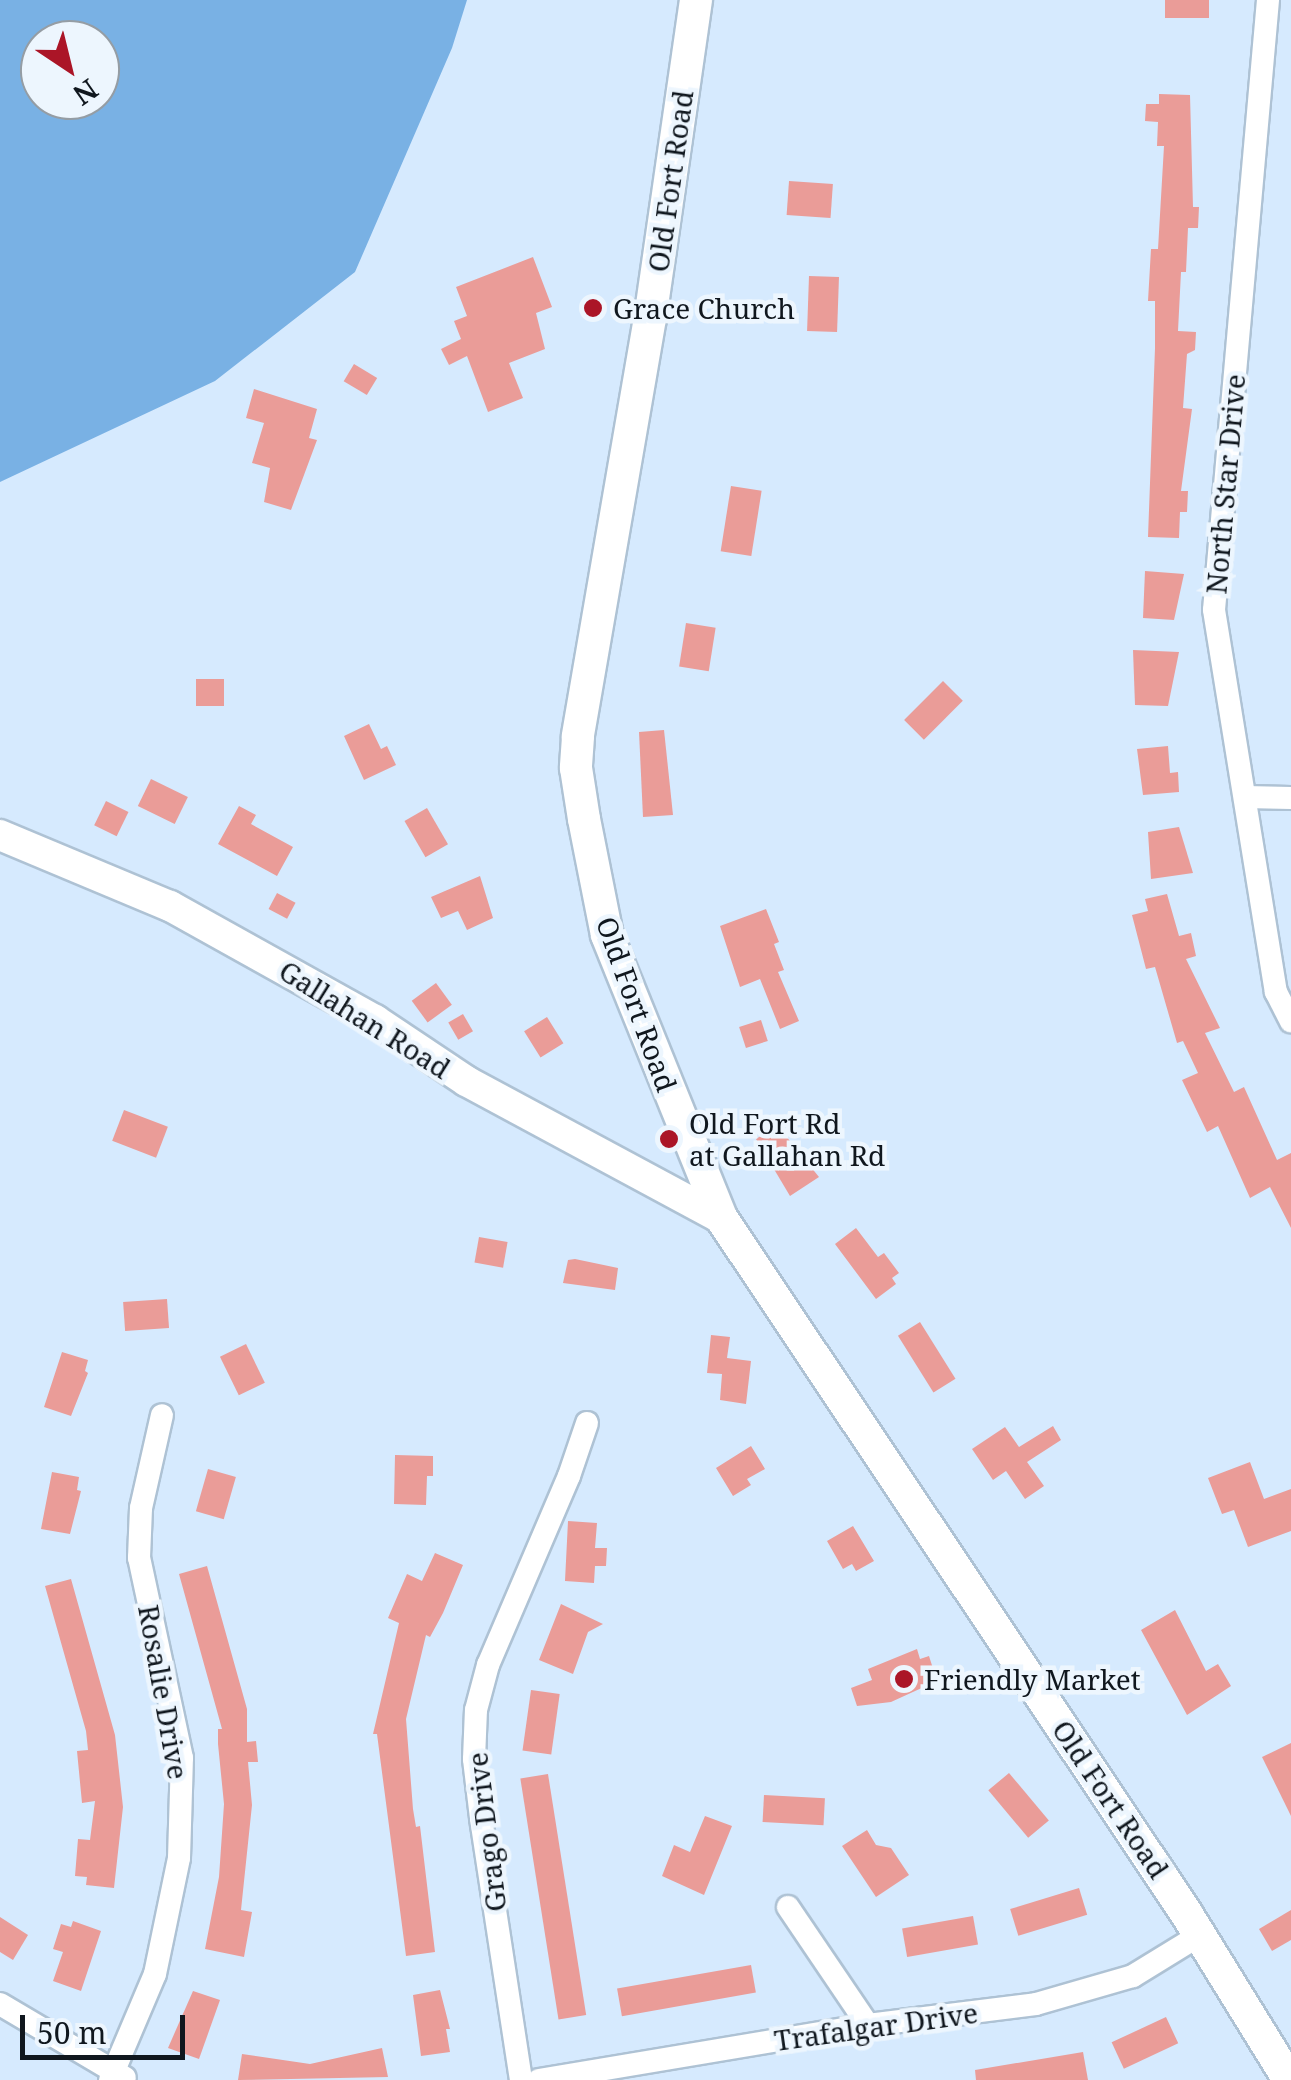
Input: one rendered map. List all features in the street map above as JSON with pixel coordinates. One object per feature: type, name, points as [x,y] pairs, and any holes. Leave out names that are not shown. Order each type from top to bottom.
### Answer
[{"type":"main road","name":"Old Fort Road","points":[[696,0],[650,318],[585,682],[576,768],[608,935],[722,1219],[1200,1935],[1289,2080]]},
{"type":"street","name":"North Star Drive","points":[[1268,0],[1214,610],[1276,992],[1291,1021]]},
{"type":"street","points":[[1244,798],[1291,798]]},
{"type":"street","name":"Gallahan Road","points":[[0,835],[170,906],[375,1020],[466,1081],[722,1219]]},
{"type":"street","name":"Rosalie Drive","points":[[117,2078],[156,1974],[179,1858],[182,1758],[139,1558],[140,1508],[162,1414]]},
{"type":"street","name":"Grago Drive","points":[[521,2080],[480,1818],[474,1759],[476,1710],[488,1664],[570,1476],[587,1423]]},
{"type":"street","points":[[788,1907],[868,2025]]},
{"type":"street","name":"Trafalgar Drive","points":[[539,2080],[868,2025],[1036,2004],[1099,1989],[1133,1976],[1200,1935]]},
{"type":"street","points":[[0,2004],[117,2078]]},
{"type":"shaded area","points":[[0,0],[467,0],[452,48],[355,272],[215,381],[0,482]]},
{"type":"building","points":[[1165,0],[1209,0],[1209,18],[1165,18]]},
{"type":"building","points":[[1159,94],[1190,95],[1193,207],[1199,207],[1198,228],[1188,228],[1186,272],[1181,272],[1178,331],[1196,332],[1195,350],[1187,354],[1183,408],[1192,409],[1181,491],[1188,491],[1187,512],[1180,512],[1179,538],[1148,537],[1155,301],[1148,301],[1151,249],[1158,249],[1164,146],[1157,146],[1158,122],[1145,121],[1146,104],[1159,104]]},
{"type":"building","points":[[789,181],[833,184],[831,218],[787,215]]},
{"type":"building","points":[[533,257],[552,307],[536,313],[545,349],[509,363],[523,398],[488,412],[467,356],[449,365],[441,349],[461,339],[454,321],[467,316],[456,287]]},
{"type":"building","points":[[809,276],[839,277],[837,332],[807,331]]},
{"type":"building","points":[[354,364],[377,378],[367,395],[344,381]]},
{"type":"building","points":[[254,389],[317,409],[309,438],[317,440],[291,510],[264,502],[270,468],[252,463],[264,423],[246,418]]},
{"type":"building","points":[[731,486],[762,491],[751,556],[721,551]]},
{"type":"building","points":[[1145,571],[1184,574],[1174,620],[1143,618]]},
{"type":"building","points":[[686,623],[716,628],[709,671],[679,666]]},
{"type":"building","points":[[1133,650],[1179,652],[1168,706],[1135,705]]},
{"type":"building","points":[[196,679],[224,679],[224,706],[196,706]]},
{"type":"building","points":[[943,681],[963,701],[924,740],[904,720]]},
{"type":"building","points":[[369,724],[381,749],[387,746],[396,765],[364,780],[344,736]]},
{"type":"building","points":[[664,730],[673,815],[643,817],[639,732]]},
{"type":"building","points":[[1168,746],[1170,773],[1178,772],[1179,792],[1143,795],[1137,749]]},
{"type":"building","points":[[151,779],[188,797],[175,824],[138,806]]},
{"type":"building","points":[[106,801],[128,812],[117,836],[94,825]]},
{"type":"building","points":[[239,806],[256,815],[251,824],[293,847],[277,876],[218,844]]},
{"type":"building","points":[[427,808],[448,844],[425,857],[404,821]]},
{"type":"building","points":[[1179,827],[1193,873],[1151,879],[1148,832]]},
{"type":"building","points":[[480,876],[493,918],[467,930],[458,911],[441,918],[431,897]]},
{"type":"building","points":[[277,893],[296,903],[287,919],[269,909]]},
{"type":"building","points":[[1167,894],[1179,936],[1191,933],[1196,956],[1186,959],[1220,1028],[1205,1033],[1234,1092],[1244,1087],[1277,1160],[1291,1153],[1291,1228],[1270,1187],[1250,1198],[1218,1126],[1207,1132],[1182,1080],[1198,1073],[1183,1041],[1177,1043],[1155,967],[1146,969],[1132,915],[1148,911],[1145,899]]},
{"type":"building","points":[[766,909],[779,942],[774,944],[784,970],[778,972],[799,1021],[780,1029],[760,979],[740,987],[720,926]]},
{"type":"building","points":[[436,983],[452,1005],[428,1022],[412,1001]]},
{"type":"building","points":[[463,1014],[473,1031],[458,1040],[448,1022]]},
{"type":"building","points":[[547,1017],[563,1043],[541,1058],[524,1031]]},
{"type":"building","points":[[761,1020],[768,1041],[746,1048],[739,1027]]},
{"type":"building","points":[[124,1110],[168,1127],[156,1158],[112,1141]]},
{"type":"building","points":[[777,1125],[819,1177],[790,1196],[756,1139]]},
{"type":"building","points":[[856,1228],[878,1257],[884,1253],[899,1273],[892,1278],[896,1284],[876,1299],[835,1244]]},
{"type":"building","points":[[479,1237],[508,1242],[503,1268],[474,1263]]},
{"type":"building","points":[[568,1260],[618,1268],[615,1290],[563,1283]]},
{"type":"building","points":[[167,1299],[169,1328],[125,1331],[123,1302]]},
{"type":"building","points":[[920,1322],[956,1379],[933,1393],[898,1336]]},
{"type":"building","points":[[711,1335],[730,1337],[727,1358],[751,1361],[746,1404],[720,1400],[722,1374],[707,1373]]},
{"type":"building","points":[[246,1344],[265,1383],[239,1395],[220,1357]]},
{"type":"building","points":[[62,1352],[88,1360],[88,1373],[71,1416],[44,1407]]},
{"type":"building","points":[[1053,1426],[1061,1440],[1027,1462],[1044,1486],[1025,1499],[1006,1471],[993,1480],[972,1449],[1005,1427],[1019,1447]]},
{"type":"building","points":[[751,1446],[765,1469],[747,1479],[751,1485],[733,1496],[716,1468]]},
{"type":"building","points":[[395,1455],[433,1456],[433,1476],[427,1476],[426,1505],[394,1504]]},
{"type":"building","points":[[1250,1462],[1264,1499],[1291,1489],[1291,1531],[1248,1547],[1234,1510],[1222,1514],[1208,1478]]},
{"type":"building","points":[[208,1469],[236,1477],[224,1519],[196,1511]]},
{"type":"building","points":[[52,1472],[79,1477],[77,1490],[81,1491],[70,1534],[41,1529]]},
{"type":"building","points":[[568,1521],[597,1523],[595,1548],[607,1548],[606,1566],[595,1566],[594,1583],[565,1581]]},
{"type":"building","points":[[853,1526],[874,1561],[856,1571],[852,1564],[843,1569],[827,1541]]},
{"type":"building","points":[[435,1553],[463,1565],[443,1613],[430,1637],[426,1635],[406,1719],[413,1809],[416,1827],[420,1826],[435,1952],[406,1956],[377,1734],[373,1734],[399,1623],[388,1618],[407,1574],[422,1581]]},
{"type":"building","points":[[207,1566],[247,1709],[247,1742],[256,1741],[258,1762],[248,1762],[252,1805],[241,1910],[252,1912],[244,1957],[205,1949],[219,1877],[224,1804],[218,1729],[222,1729],[179,1574]]},
{"type":"building","points":[[71,1579],[115,1735],[123,1807],[114,1888],[86,1885],[87,1877],[75,1876],[78,1839],[90,1840],[95,1801],[82,1803],[77,1751],[88,1750],[86,1731],[45,1586]]},
{"type":"building","points":[[561,1604],[603,1624],[588,1632],[573,1674],[539,1660]]},
{"type":"building","points":[[1175,1610],[1206,1671],[1218,1664],[1231,1686],[1187,1715],[1141,1630]]},
{"type":"building","name":"Friendly Market","points":[[917,1649],[920,1659],[929,1656],[937,1681],[891,1702],[857,1706],[851,1688],[872,1680],[868,1669]]},
{"type":"building","points":[[531,1690],[560,1694],[551,1754],[523,1750]]},
{"type":"building","points":[[1291,1743],[1291,1816],[1262,1757]]},
{"type":"building","points":[[1009,1773],[1049,1820],[1028,1838],[988,1790]]},
{"type":"building","points":[[548,1774],[586,2015],[559,2019],[520,1778]]},
{"type":"building","points":[[764,1795],[825,1798],[824,1825],[763,1822]]},
{"type":"building","points":[[705,1816],[732,1826],[704,1895],[662,1876],[674,1845],[690,1852]]},
{"type":"building","points":[[867,1830],[876,1845],[891,1848],[909,1875],[876,1897],[842,1846]]},
{"type":"building","points":[[1079,1888],[1087,1915],[1018,1936],[1010,1909]]},
{"type":"building","points":[[1291,1910],[1291,1940],[1272,1951],[1259,1929]]},
{"type":"building","points":[[973,1916],[978,1945],[907,1957],[902,1929]]},
{"type":"building","points":[[0,1917],[28,1935],[13,1960],[0,1952]]},
{"type":"building","points":[[73,1921],[101,1931],[81,1991],[53,1981],[63,1952],[53,1949],[61,1924],[71,1927]]},
{"type":"building","points":[[751,1965],[756,1993],[622,2016],[617,1989]]},
{"type":"building","points":[[440,1990],[450,2029],[446,2029],[450,2052],[421,2056],[413,1995]]},
{"type":"building","points":[[193,1991],[220,2000],[199,2059],[168,2048]]},
{"type":"building","points":[[1166,2017],[1178,2043],[1124,2069],[1112,2042]]},
{"type":"building","points":[[382,2048],[388,2077],[238,2080],[242,2054],[310,2064]]},
{"type":"building","points":[[1083,2052],[1088,2080],[976,2080],[975,2070]]},
{"type":"place","name":"Grace Church","points":[[593,308]]},
{"type":"place","name":"Old Fort Rd at Gallahan Rd","points":[[669,1139]]},
{"type":"place","name":"Friendly Market","points":[[904,1679]]}]
